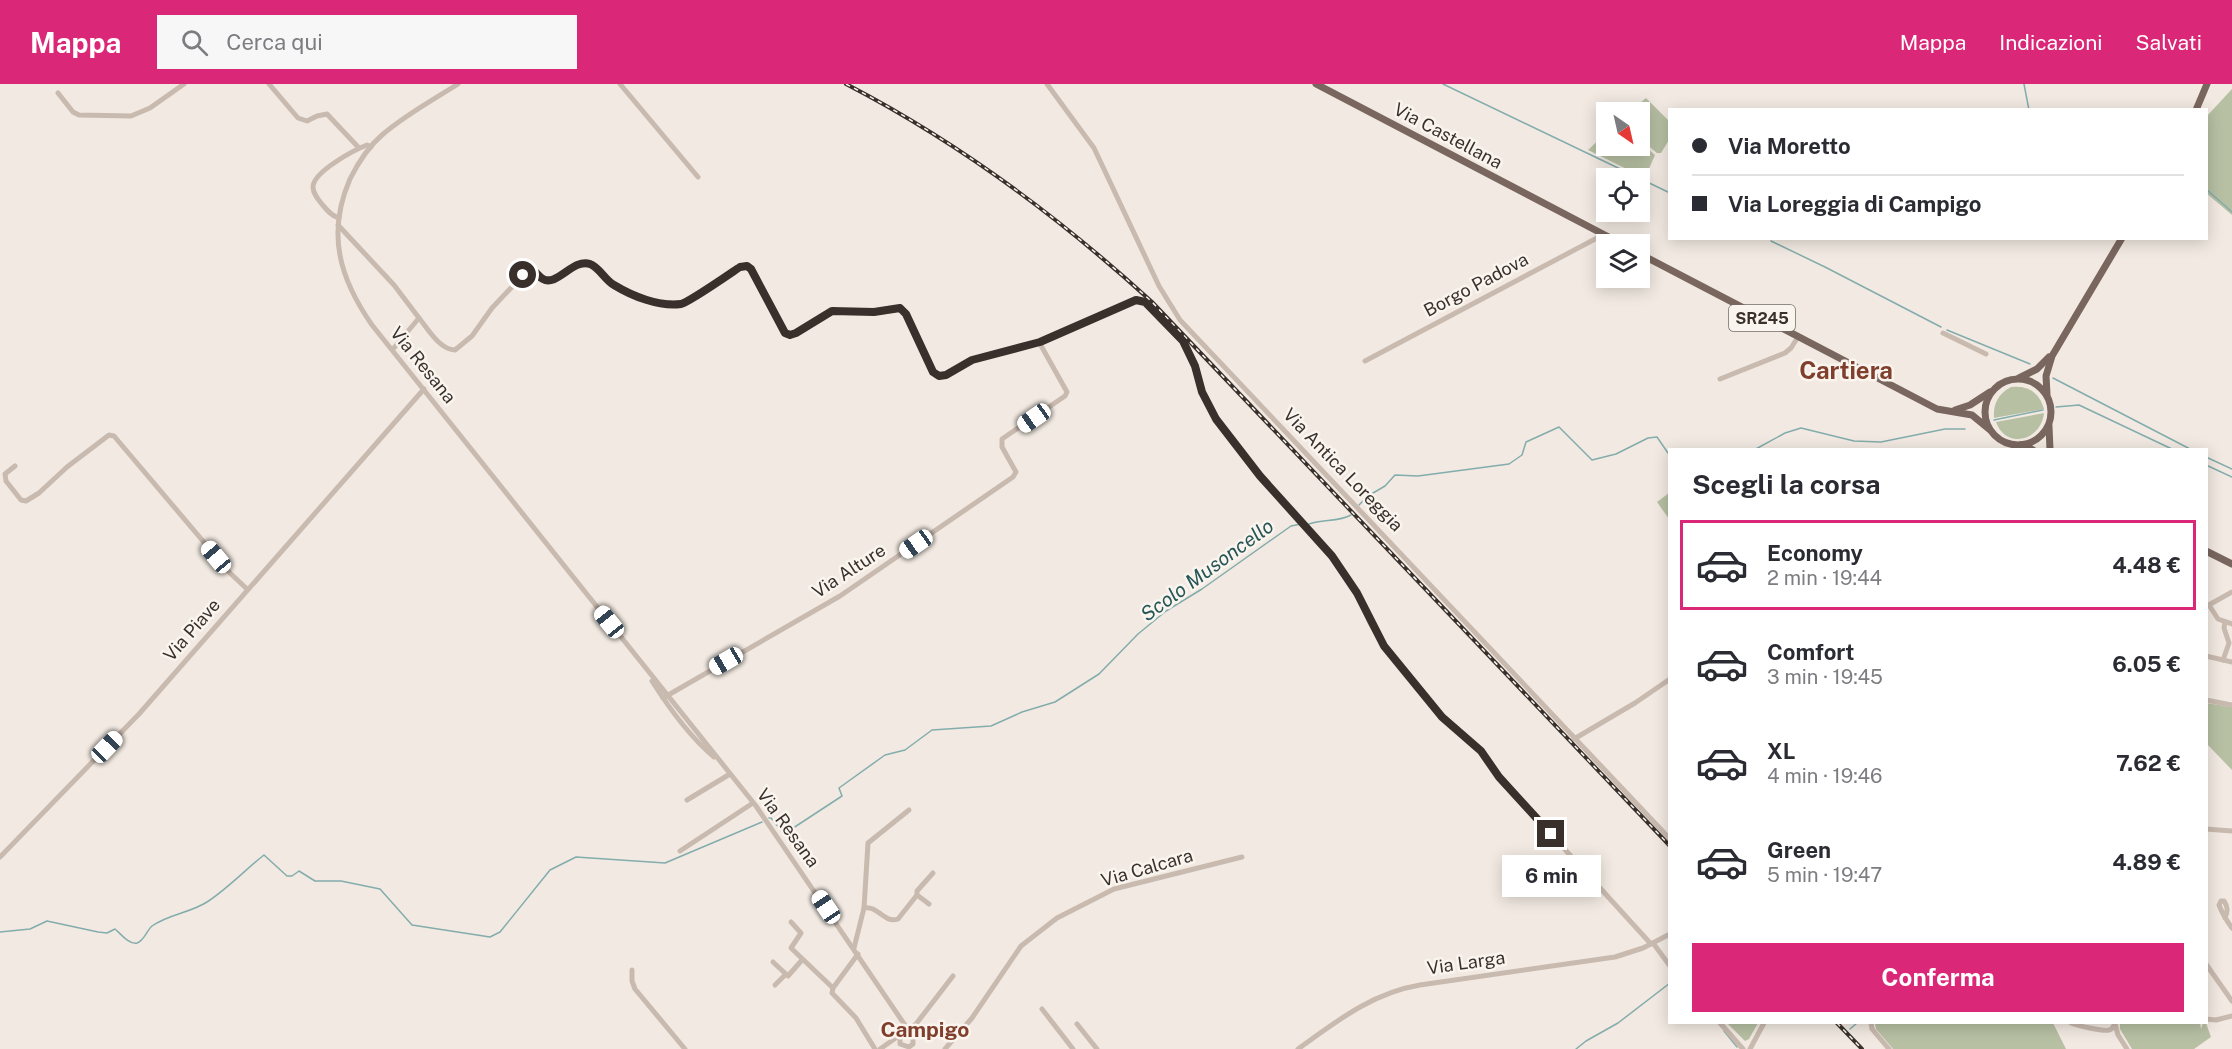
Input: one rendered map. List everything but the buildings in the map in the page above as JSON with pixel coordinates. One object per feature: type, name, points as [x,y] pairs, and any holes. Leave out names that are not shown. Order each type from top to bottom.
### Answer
[{"type":"main road","name":"Via Castellana","points":[[1316,84],[1600,234]]},
{"type":"main road","points":[[2197,108],[2207,84]]},
{"type":"main road","points":[[2050,448],[2049,424],[2052,412],[2047,394],[2048,368],[2056,348],[2121,240]]},
{"type":"main road","name":"SR245","points":[[1650,259],[1926,404],[1972,415],[1989,429]]},
{"type":"main road","points":[[1948,411],[1970,405],[2004,382],[2039,368],[2056,348]]},
{"type":"main road","points":[[2016,379],[2033,382],[2047,394]]},
{"type":"main road","points":[[1994,389],[1985,411],[1989,429],[2003,441],[2028,448]]},
{"type":"main road","points":[[2021,445],[2038,439],[2049,424]]},
{"type":"main road","points":[[2208,552],[2232,564]]},
{"type":"street","points":[[58,93],[73,112],[79,115],[131,116],[150,108],[184,84]]},
{"type":"street","points":[[269,84],[298,118],[307,121],[327,114],[359,148]]},
{"type":"street","name":"Via Resana","points":[[458,84],[393,127],[371,147],[349,183],[338,221],[340,259],[351,292],[372,325],[639,660],[665,697],[691,724],[753,803],[856,951],[903,1023],[908,1035]]},
{"type":"street","points":[[620,84],[698,177]]},
{"type":"street","name":"Via Antica Loreggia","points":[[1047,84],[1094,148],[1159,286],[1180,320],[1668,837]]},
{"type":"street","points":[[371,147],[367,145],[359,148],[320,173],[313,184],[313,191],[404,297],[418,318],[442,345],[450,350],[455,350],[472,336],[492,308],[530,270],[550,281],[576,266],[590,264],[620,289],[646,300],[680,304],[740,267],[747,266],[751,269],[782,329],[787,334],[794,334],[802,330],[832,311],[874,312],[898,307],[902,309],[933,372],[939,376],[948,374],[972,360],[1040,342],[1138,300],[1145,302],[1181,338],[1189,350],[1202,392],[1216,419],[1260,476],[1332,556],[1357,593],[1384,646],[1442,717],[1481,751],[1499,777],[1668,964]]},
{"type":"street","name":"Borgo Padova","points":[[1365,361],[1596,239]]},
{"type":"street","points":[[393,349],[418,318]]},
{"type":"street","points":[[1943,333],[1986,354]]},
{"type":"street","points":[[1720,378],[1785,353],[1798,337]]},
{"type":"street","name":"Via Alture","points":[[665,697],[840,596],[1013,477],[1016,472],[1002,447],[1002,439],[1065,396],[1066,392],[1040,342]]},
{"type":"street","name":"Via Piave","points":[[0,857],[139,714],[424,389]]},
{"type":"street","points":[[15,466],[6,474],[6,481],[21,500],[26,501],[39,493],[67,467],[102,440],[109,435],[114,436],[230,573],[247,589]]},
{"type":"street","points":[[2232,592],[2208,606],[2218,619],[2232,624]]},
{"type":"street","points":[[2223,660],[2229,643],[2224,622]]},
{"type":"street","points":[[2208,656],[2232,662]]},
{"type":"street","points":[[1575,739],[1668,681]]},
{"type":"street","points":[[2208,700],[2232,705]]},
{"type":"street","points":[[687,800],[730,774]]},
{"type":"street","points":[[680,851],[753,803]]},
{"type":"street","points":[[875,1049],[853,1014],[832,993],[856,951],[864,908],[868,843],[909,810]]},
{"type":"street","points":[[2208,829],[2232,831]]},
{"type":"street","name":"Via Calcara","points":[[945,1049],[972,1018],[1021,946],[1057,918],[1114,889],[1242,857]]},
{"type":"street","points":[[864,908],[872,907],[889,920],[898,919],[917,891],[933,873]]},
{"type":"street","points":[[916,895],[928,904]]},
{"type":"street","points":[[2225,918],[2232,928]]},
{"type":"street","points":[[791,922],[801,933],[790,948],[833,988]]},
{"type":"street","name":"Via Larga","points":[[1299,1049],[1352,1011],[1374,998],[1396,990],[1609,959],[1652,944],[1668,935]]},
{"type":"street","points":[[775,986],[786,974],[788,976],[802,960]]},
{"type":"street","points":[[773,962],[786,974]]},
{"type":"street","points":[[2208,967],[2232,1001]]},
{"type":"street","points":[[632,970],[635,989],[685,1049]]},
{"type":"street","points":[[906,1047],[899,1040],[908,1035],[954,976]]},
{"type":"street","points":[[1042,1009],[1073,1049]]},
{"type":"street","points":[[2208,1019],[2216,1020],[2232,1016]]},
{"type":"street","points":[[1077,1024],[1097,1049]]},
{"type":"street","points":[[1721,1024],[1743,1049]]},
{"type":"street","points":[[1750,1049],[1763,1024]]},
{"type":"street","points":[[1871,1024],[1872,1029],[1889,1049]]},
{"type":"street","points":[[2072,1024],[2077,1027],[2088,1026],[2108,1031],[2119,1038]]},
{"type":"street","points":[[2108,1031],[2114,1024]]},
{"type":"street","points":[[2115,1024],[2119,1038],[2127,1049]]},
{"type":"street","points":[[882,1048],[911,1046],[908,1035]]},
{"type":"street","points":[[882,1048],[908,1035]]},
{"type":"street","points":[[908,1035],[917,1049]]},
{"type":"green space","points":[[2232,89],[2232,215],[2208,195],[2208,115]]},
{"type":"green space","points":[[1650,102],[1668,120],[1668,142],[1661,153],[1657,153],[1650,147]]},
{"type":"green space","points":[[1596,142],[1596,154],[1588,150]]},
{"type":"green space","points":[[1650,151],[1655,155],[1649,168],[1625,168],[1600,156],[1650,156]]},
{"type":"green space","points":[[2011,387],[2023,387],[2032,391],[2039,398],[2044,409],[1994,418],[1997,400]]},
{"type":"green space","points":[[2044,413],[2037,430],[2023,438],[2015,439],[2007,436],[1996,422]]},
{"type":"green space","points":[[1668,494],[1668,518],[1657,502]]},
{"type":"green space","points":[[2208,703],[2232,707],[2232,770],[2208,745]]},
{"type":"green space","points":[[1728,1024],[1757,1024],[1749,1039],[1745,1041]]},
{"type":"green space","points":[[1875,1024],[2054,1024],[2066,1049],[1893,1049],[1876,1029]]},
{"type":"green space","points":[[2120,1024],[2200,1024],[2201,1029],[2203,1024],[2206,1024],[2211,1037],[2194,1049],[2132,1049],[2120,1029]]},
{"type":"waterway","points":[[1443,84],[1618,168]]},
{"type":"waterway","points":[[2024,84],[2029,108]]},
{"type":"waterway","points":[[1650,183],[1668,192]]},
{"type":"waterway","points":[[2208,191],[2232,212]]},
{"type":"waterway","points":[[1771,241],[1941,327]]},
{"type":"waterway","points":[[1947,330],[2030,364]]},
{"type":"waterway","points":[[2053,378],[2188,448]]},
{"type":"waterway","name":"Scolo Musoncello","points":[[2056,407],[2079,405],[2170,448]]},
{"type":"waterway","name":"Scolo Musoncello","points":[[1994,420],[2043,410]]},
{"type":"waterway","name":"Scolo Musoncello","points":[[1359,505],[1368,496],[1385,486],[1395,475],[1418,476],[1509,464],[1522,455],[1526,442],[1559,427],[1592,460],[1616,454],[1648,438],[1657,437],[1668,453]]},
{"type":"waterway","name":"Scolo Musoncello","points":[[1758,448],[1785,433],[1801,428],[1854,441],[1881,442],[1945,429],[1965,429]]},
{"type":"waterway","points":[[2208,458],[2232,469]]},
{"type":"waterway","name":"Scolo Musoncello","points":[[2208,466],[2232,477]]},
{"type":"waterway","name":"Scolo Musoncello","points":[[1309,524],[1341,519],[1351,515]]},
{"type":"waterway","name":"Scolo Musoncello","points":[[769,818],[784,834],[842,796],[839,788],[885,755],[905,750],[932,730],[991,726],[1022,712],[1055,702],[1099,674],[1138,634],[1166,611],[1202,589],[1291,526],[1301,524]]},
{"type":"waterway","name":"Scolo Musoncello","points":[[0,932],[30,929],[47,921],[98,932],[107,933],[115,929],[128,941],[137,943],[152,926],[207,902],[264,855],[287,876],[292,876],[299,871],[315,881],[341,881],[380,889],[412,925],[490,937],[500,932],[550,870],[576,857],[665,863],[762,822]]},
{"type":"waterway","points":[[1576,1049],[1618,1023],[1668,985]]},
{"type":"waterway","points":[[1850,1029],[1856,1024]]},
{"type":"waterway","points":[[1724,1031],[1737,1047]]},
{"type":"railway","points":[[846,84],[928,131],[1006,183],[1081,240],[1152,302],[1668,844]]},
{"type":"railway","points":[[1838,1024],[1862,1049]]},
{"type":"district","name":"Cartiera","points":[[1846,371]]},
{"type":"district","name":"Campigo","points":[[925,1030]]},
{"type":"route","points":[[523,275],[533,270],[545,280],[550,281],[576,266],[587,263],[620,289],[646,300],[680,304],[686,303],[740,267],[747,266],[751,269],[785,333],[790,335],[796,333],[832,311],[874,312],[898,307],[906,314],[933,372],[941,376],[972,360],[1040,342],[1136,300],[1145,302],[1179,335],[1189,350],[1201,388],[1216,419],[1263,478],[1332,556],[1357,593],[1370,623],[1384,646],[1442,717],[1481,751],[1499,777],[1551,834]]}]
